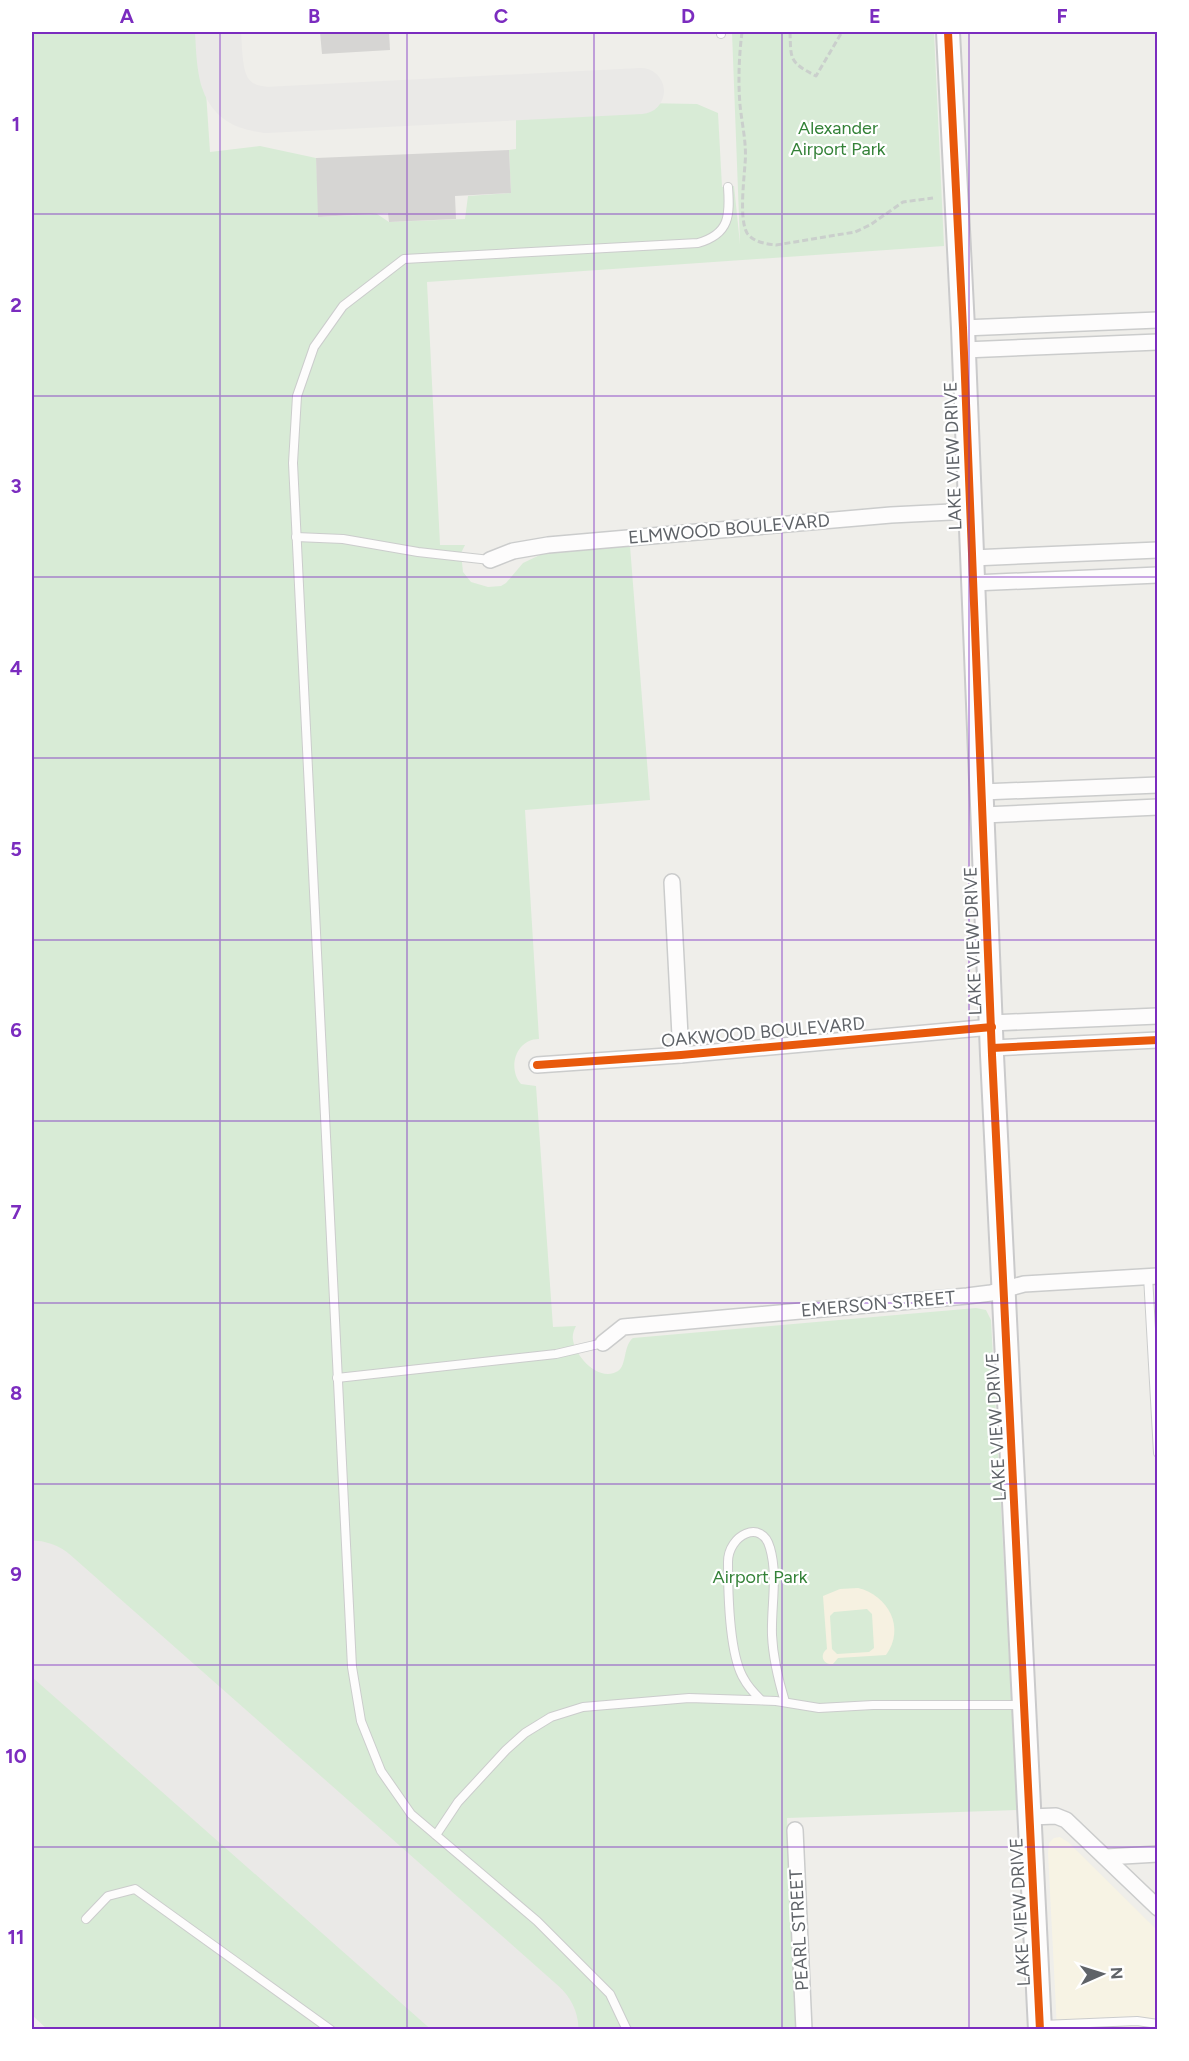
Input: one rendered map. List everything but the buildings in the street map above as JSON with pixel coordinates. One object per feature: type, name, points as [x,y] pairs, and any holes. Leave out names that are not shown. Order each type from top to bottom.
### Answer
[{"type":"street","name":"LAKE VIEW DRIVE","points":[[948,32],[971,511],[1003,1290],[1040,2028]]},
{"type":"street","points":[[963,339],[1158,320]]},
{"type":"street","points":[[963,339],[1158,342]]},
{"type":"street","name":"ELMWOOD BOULEVARD","points":[[490,560],[513,551],[548,545],[885,516],[971,511]]},
{"type":"street","points":[[972,558],[1158,550]]},
{"type":"street","points":[[973,583],[1158,575]]},
{"type":"street","points":[[982,792],[1158,785]]},
{"type":"street","points":[[983,815],[1158,807]]},
{"type":"street","points":[[672,882],[681,1055]]},
{"type":"street","name":"OAKWOOD BOULEVARD","points":[[537,1065],[992,1032],[1158,1016]]},
{"type":"street","name":"OAKWOOD BOULEVARD","points":[[992,1032],[1158,1040]]},
{"type":"street","name":"EMERSON STREET","points":[[603,1343],[623,1327],[967,1296],[1024,1284],[1153,1276]]},
{"type":"street","points":[[1030,1817],[1056,1816],[1066,1820],[1158,1908]]},
{"type":"street","name":"PEARL STREET","points":[[795,1830],[804,2030]]},
{"type":"street","points":[[1106,1857],[1158,1854]]},
{"type":"lane","points":[[627,2030],[610,1995],[537,1921],[411,1814],[381,1771],[361,1721],[352,1667],[293,463],[297,396],[314,347],[343,306],[404,259],[683,245],[704,242],[717,235],[728,220],[728,186]]},
{"type":"lane","points":[[296,537],[343,538],[418,552],[490,560]]},
{"type":"lane","points":[[1153,1276],[1158,1453]]},
{"type":"lane","points":[[337,1378],[556,1354],[603,1343]]},
{"type":"lane","points":[[761,1700],[743,1678],[737,1664],[728,1574],[728,1556],[734,1542],[742,1535],[752,1532],[762,1535],[770,1548],[773,1564],[772,1635],[775,1666],[785,1701]]},
{"type":"lane","points":[[436,1835],[458,1802],[525,1733],[551,1717],[583,1707],[688,1698],[785,1701],[819,1708],[873,1705],[1025,1705]]},
{"type":"lane","points":[[86,1919],[108,1896],[135,1889],[331,2030]]},
{"type":"lane","points":[[1040,2028],[1137,2021],[1158,2024]]},
{"type":"path","points":[[742,32],[739,79],[746,157],[744,224],[751,237],[776,245],[851,233],[870,225],[903,202],[933,198]]},
{"type":"path","points":[[790,32],[793,60],[798,67],[816,76],[842,32]]},
{"type":"shaded area","points":[[1060,1837],[1068,1842],[1157,1930],[1157,2029],[1057,2029],[1048,1853],[1049,1843],[1054,1838]]},
{"type":"green space","points":[[32,32],[202,32],[210,152],[260,146],[316,158],[319,217],[377,214],[389,222],[465,219],[468,196],[511,193],[509,150],[516,149],[516,112],[642,103],[697,104],[718,113],[722,187],[734,186],[740,244],[732,32],[934,32],[944,246],[427,282],[440,545],[465,545],[461,553],[463,572],[471,582],[488,587],[501,586],[506,583],[523,563],[542,554],[630,546],[650,800],[525,810],[539,1039],[525,1044],[520,1049],[514,1063],[521,1084],[536,1086],[553,1327],[576,1326],[573,1338],[583,1360],[596,1371],[611,1374],[621,1368],[633,1338],[976,1308],[986,1310],[991,1320],[1017,1810],[787,1818],[797,2029],[567,2029],[32,1554]]},
{"type":"green space","points":[[32,1654],[458,2029],[48,2030],[32,2015]]},
{"type":"sand","points":[[858,1588],[869,1592],[885,1605],[894,1624],[892,1645],[886,1655],[838,1658],[833,1664],[823,1659],[823,1654],[827,1649],[823,1596],[840,1589]],"holes":[[[867,1609],[872,1614],[874,1648],[869,1652],[837,1654],[832,1649],[830,1616],[834,1612]]]},
{"type":"taxiway","points":[[218,32],[220,64],[225,85],[238,101],[266,110],[641,91]]},
{"type":"runway","points":[[32,1599],[520,2030]]},
{"type":"cycle path","points":[[948,32],[963,328],[992,1055],[1040,2030]]},
{"type":"cycle path","points":[[537,1065],[681,1055],[992,1027]]},
{"type":"cycle path","points":[[992,1048],[1158,1040]]},
{"type":"park label","name":"Alexander Airport Park","points":[[838,138]]},
{"type":"park label","name":"Airport Park","points":[[760,1577]]}]
